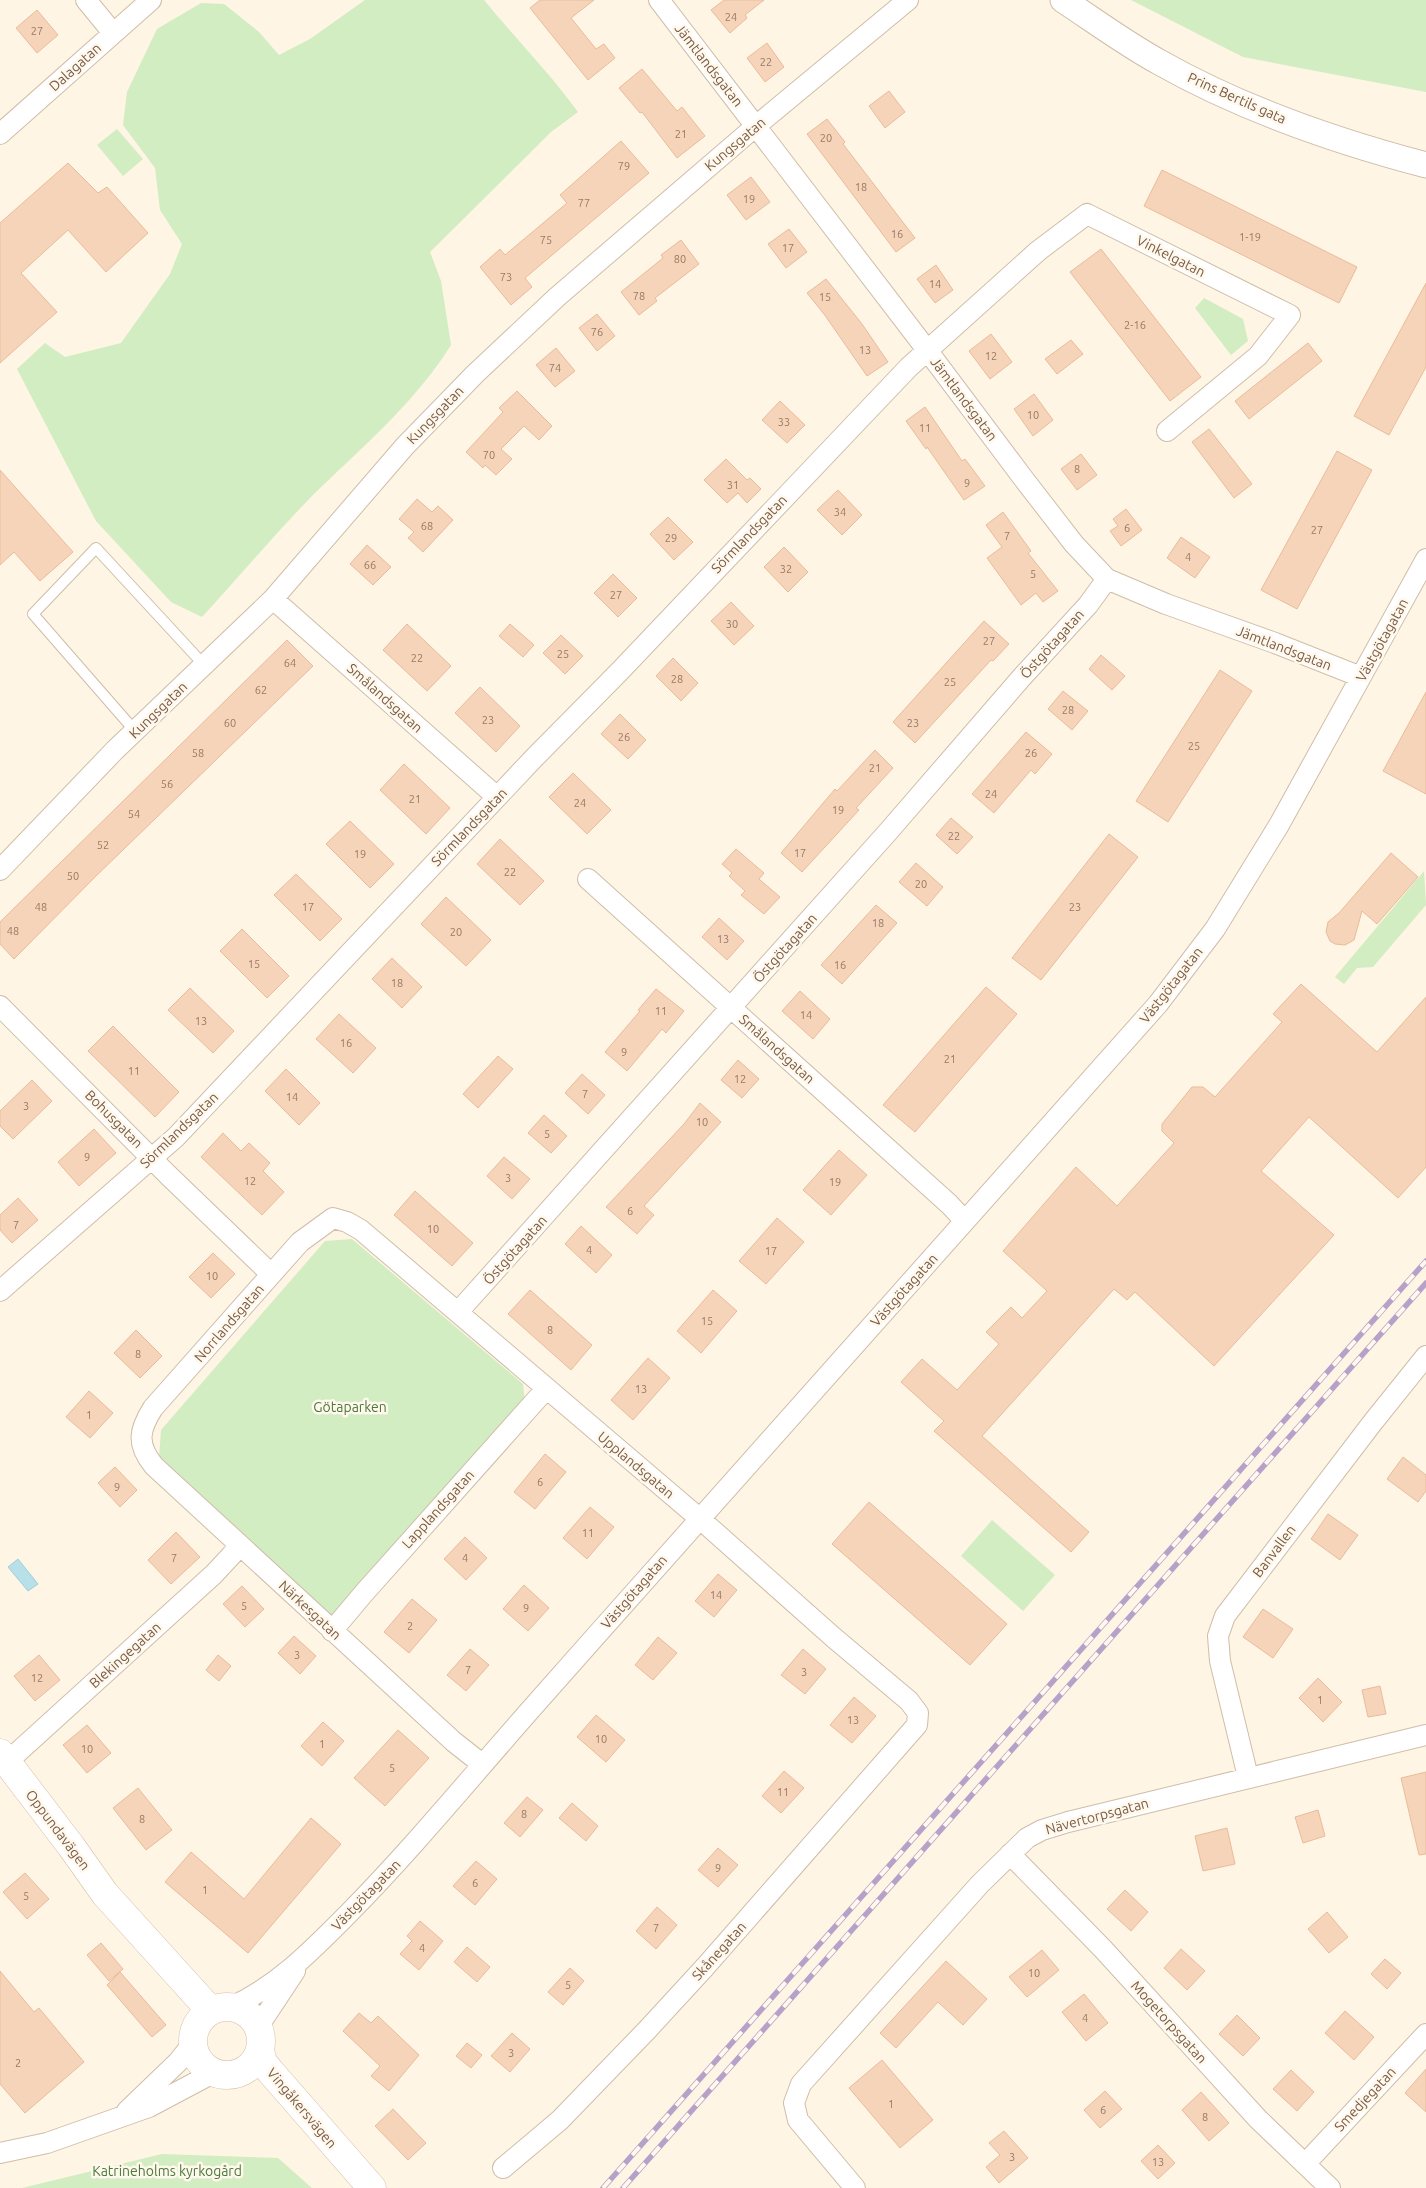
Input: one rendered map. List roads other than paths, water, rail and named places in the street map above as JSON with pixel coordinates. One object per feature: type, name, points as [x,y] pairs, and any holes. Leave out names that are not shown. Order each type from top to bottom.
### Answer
[{"type":"main road","name":"Oppundavägen","points":[[4,1758],[115,1907],[194,2026],[208,2023]]},
{"type":"main road","name":"Vingåkersvägen","points":[[349,2163],[257,2084],[202,2064],[196,2054],[208,2023],[240,2009],[251,2016],[259,2039],[263,2062],[372,2188]]},
{"type":"main road","name":"Vingåkersvägen","points":[[226,2073],[250,2066],[259,2039]]},
{"type":"street","points":[[86,0],[113,33]]},
{"type":"street","name":"Dalagatan","points":[[0,134],[151,0]]},
{"type":"street","name":"Jämtlandsgatan","points":[[659,0],[1068,537],[1107,579],[1166,604],[1275,643],[1361,677]]},
{"type":"street","name":"Kungsgatan","points":[[0,870],[135,731],[273,599],[405,446],[476,374],[557,297],[756,126],[908,0]]},
{"type":"street","name":"Prins Bertils gata","points":[[1063,0],[1160,62],[1228,97],[1300,126],[1376,152],[1426,165]]},
{"type":"street","name":"Vinkelgatan","points":[[927,350],[1038,251],[1087,214],[1290,315],[1258,356],[1167,432]]},
{"type":"street","name":"Sörmlandsgatan","points":[[0,1291],[176,1137],[497,797],[927,350]]},
{"type":"street","name":"Västgötagatan","points":[[208,2023],[250,1999],[302,1961],[394,1867],[482,1764],[699,1518],[1158,1004],[1215,929],[1269,842],[1426,559]]},
{"type":"street","name":"Östgötagatan","points":[[458,1312],[887,833],[1022,677],[1073,622],[1107,579]]},
{"type":"street","name":"Smålandsgatan","points":[[273,599],[497,797]]},
{"type":"street","name":"Smålandsgatan","points":[[588,878],[949,1204],[965,1221]]},
{"type":"street","name":"Bohusgatan","points":[[0,1006],[271,1274]]},
{"type":"street","name":"Norrlandsgatan","points":[[143,1450],[141,1439],[144,1423],[153,1408],[300,1242],[318,1227],[333,1218],[344,1221]]},
{"type":"street","name":"Upplandsgatan","points":[[344,1221],[361,1230],[699,1518],[909,1701],[918,1713],[917,1718]]},
{"type":"street","name":"Banvallen","points":[[1248,1777],[1220,1661],[1218,1636],[1225,1616],[1419,1377],[1426,1356]]},
{"type":"street","name":"Lapplandsgatan","points":[[332,1631],[546,1389]]},
{"type":"street","name":"Närkesgatan","points":[[143,1450],[154,1466],[240,1546],[454,1742],[482,1764]]},
{"type":"street","name":"Blekingegatan","points":[[4,1758],[214,1574],[240,1546]]},
{"type":"street","name":"Skånegatan","points":[[503,2168],[560,2120],[667,2008],[917,1725],[917,1718]]},
{"type":"street","name":"Nävertorpsgatan","points":[[855,2188],[798,2120],[794,2103],[802,2084],[980,1884],[1027,1838],[1042,1830],[1248,1777],[1426,1735]]},
{"type":"street","name":"Mogetorpsgatan","points":[[1010,1854],[1103,1949],[1258,2119],[1330,2188]]},
{"type":"street","name":"Västgötagatan","points":[[259,2039],[302,1961]]},
{"type":"street","name":"Vingåkersvägen","points":[[121,2117],[178,2062],[208,2023]]},
{"type":"street","name":"Smedjegatan","points":[[1305,2164],[1426,2034]]},
{"type":"street","name":"Vingåkersvägen","points":[[0,2153],[46,2143],[150,2107],[226,2073]]},
{"type":"lane","points":[[135,731],[33,614],[96,548],[204,665]]},
{"type":"water","points":[[18,1559],[38,1584],[28,1591],[8,1567]]},
{"type":"railway","points":[[603,2188],[1426,1261]]},
{"type":"railway","points":[[623,2188],[1426,1283]]},
{"type":"park label","name":"Götaparken","points":[[350,1407]]},
{"type":"park label","name":"Katrineholms kyrkogård","points":[[167,2171]]}]
